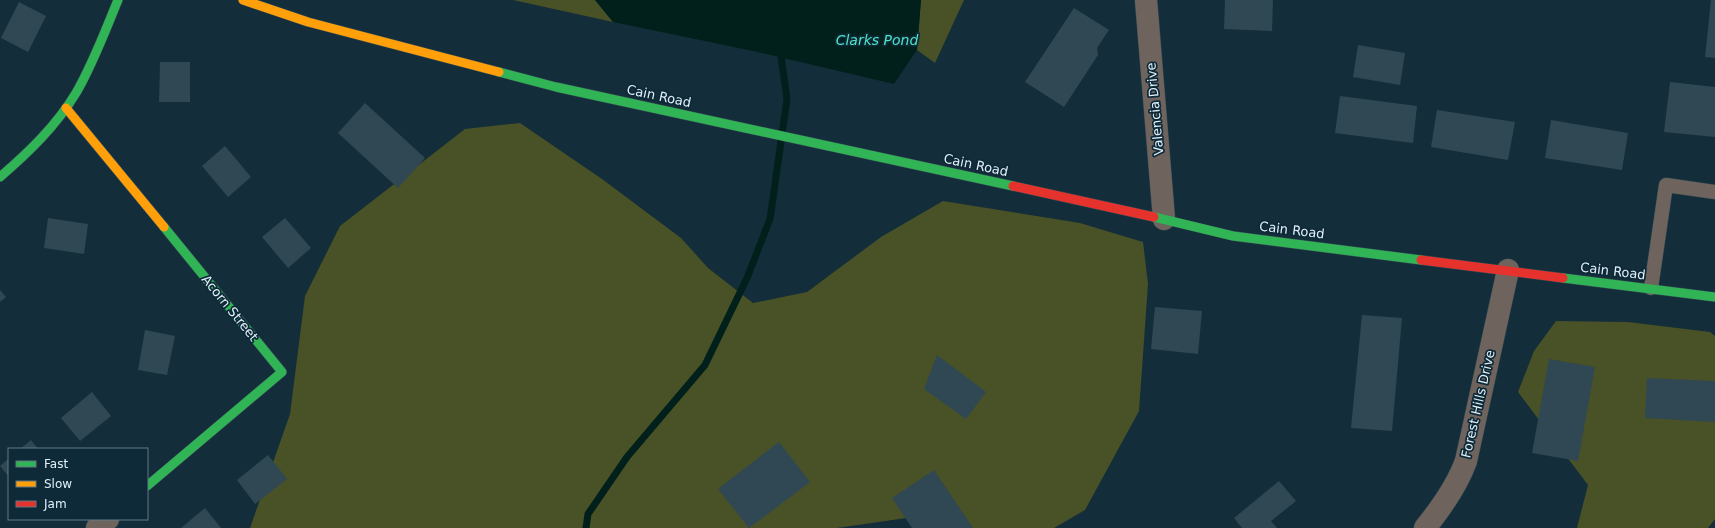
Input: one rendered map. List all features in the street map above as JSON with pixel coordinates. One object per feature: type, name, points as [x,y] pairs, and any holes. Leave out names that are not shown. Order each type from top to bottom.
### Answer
[{"type":"main road","points":[[0,177],[42,138],[66,108],[84,79],[118,0]]},
{"type":"main road","name":"Cain Road","points":[[243,0],[308,22],[556,87],[1164,219],[1233,236],[1715,296]]},
{"type":"main road","name":"Acorn Street","points":[[66,108],[282,372],[148,485]]},
{"type":"street","name":"Valencia Drive","points":[[1146,0],[1164,219]]},
{"type":"street","name":"Forest Hills Drive","points":[[1425,528],[1444,506],[1466,461],[1508,270]]},
{"type":"street","points":[[97,528],[107,520]]},
{"type":"lane","points":[[1651,288],[1666,185],[1715,192]]},
{"type":"green space","points":[[513,0],[595,0],[613,22]]},
{"type":"green space","points":[[921,0],[964,0],[935,63],[917,50]]},
{"type":"green space","points":[[520,123],[602,179],[681,238],[708,268],[753,303],[807,292],[881,237],[943,201],[1080,223],[1143,242],[1148,284],[1139,411],[1085,510],[1054,528],[963,528],[927,515],[837,528],[250,528],[290,414],[305,296],[340,226],[465,129]]},
{"type":"green space","points":[[1556,321],[1628,322],[1710,332],[1715,336],[1715,519],[1708,528],[1577,528],[1588,485],[1518,392],[1534,351]]},
{"type":"water","name":"Clarks Pond","points":[[595,0],[921,0],[917,50],[894,84],[753,51],[613,22]]},
{"type":"building","points":[[1225,0],[1273,0],[1272,31],[1224,29]]},
{"type":"building","points":[[1711,0],[1715,0],[1715,58],[1705,57]]},
{"type":"building","points":[[19,2],[46,16],[28,52],[1,38]]},
{"type":"building","points":[[1074,8],[1109,30],[1097,48],[1098,55],[1064,107],[1025,82]]},
{"type":"building","points":[[1358,45],[1405,53],[1400,85],[1353,77]]},
{"type":"building","points":[[160,62],[190,62],[190,102],[159,102]]},
{"type":"building","points":[[1670,82],[1715,87],[1715,137],[1664,132]]},
{"type":"building","points":[[1340,96],[1417,106],[1413,143],[1335,133]]},
{"type":"building","points":[[365,103],[425,158],[398,188],[338,133]]},
{"type":"building","points":[[1437,110],[1515,122],[1508,160],[1431,147]]},
{"type":"building","points":[[1551,120],[1628,133],[1622,170],[1545,158]]},
{"type":"building","points":[[225,146],[251,177],[228,197],[202,166]]},
{"type":"building","points":[[48,218],[88,224],[84,254],[44,248]]},
{"type":"building","points":[[285,218],[311,248],[288,268],[262,237]]},
{"type":"building","points":[[0,290],[6,297],[0,302]]},
{"type":"building","points":[[1155,307],[1202,311],[1198,354],[1151,349]]},
{"type":"building","points":[[1362,315],[1402,318],[1392,431],[1351,428]]},
{"type":"building","points":[[145,330],[175,336],[167,375],[138,370]]},
{"type":"building","points":[[937,355],[986,392],[966,419],[924,389]]},
{"type":"building","points":[[1549,359],[1595,367],[1578,461],[1532,453]]},
{"type":"building","points":[[1647,378],[1715,381],[1715,422],[1645,418]]},
{"type":"building","points":[[92,392],[111,416],[80,441],[61,418]]},
{"type":"building","points":[[31,440],[37,448],[21,448]]},
{"type":"building","points":[[779,442],[810,482],[749,528],[718,489]]},
{"type":"building","points":[[268,455],[287,479],[255,504],[237,480]]},
{"type":"building","points":[[8,459],[8,476],[0,466]]},
{"type":"building","points":[[934,470],[973,528],[912,528],[892,498]]},
{"type":"building","points":[[1279,481],[1296,501],[1271,521],[1277,528],[1242,528],[1234,518]]},
{"type":"building","points":[[205,508],[221,528],[181,528]]},
{"type":"waterway","points":[[586,528],[588,514],[627,457],[705,365],[747,278],[770,219],[787,99],[780,49]]},
{"type":"traffic: fast","points":[[0,177],[21,158],[60,117],[88,71],[118,0]]},
{"type":"traffic: fast","points":[[499,72],[556,87],[1013,186]]},
{"type":"traffic: fast","points":[[1154,217],[1233,236],[1421,260]]},
{"type":"traffic: fast","points":[[148,485],[282,372],[164,227]]},
{"type":"traffic: fast","points":[[1563,278],[1715,297]]},
{"type":"traffic: slow","points":[[243,0],[308,22],[499,72]]},
{"type":"traffic: slow","points":[[66,108],[164,227]]},
{"type":"traffic: jam","points":[[1013,186],[1154,217]]},
{"type":"traffic: jam","points":[[1421,260],[1563,278]]}]
